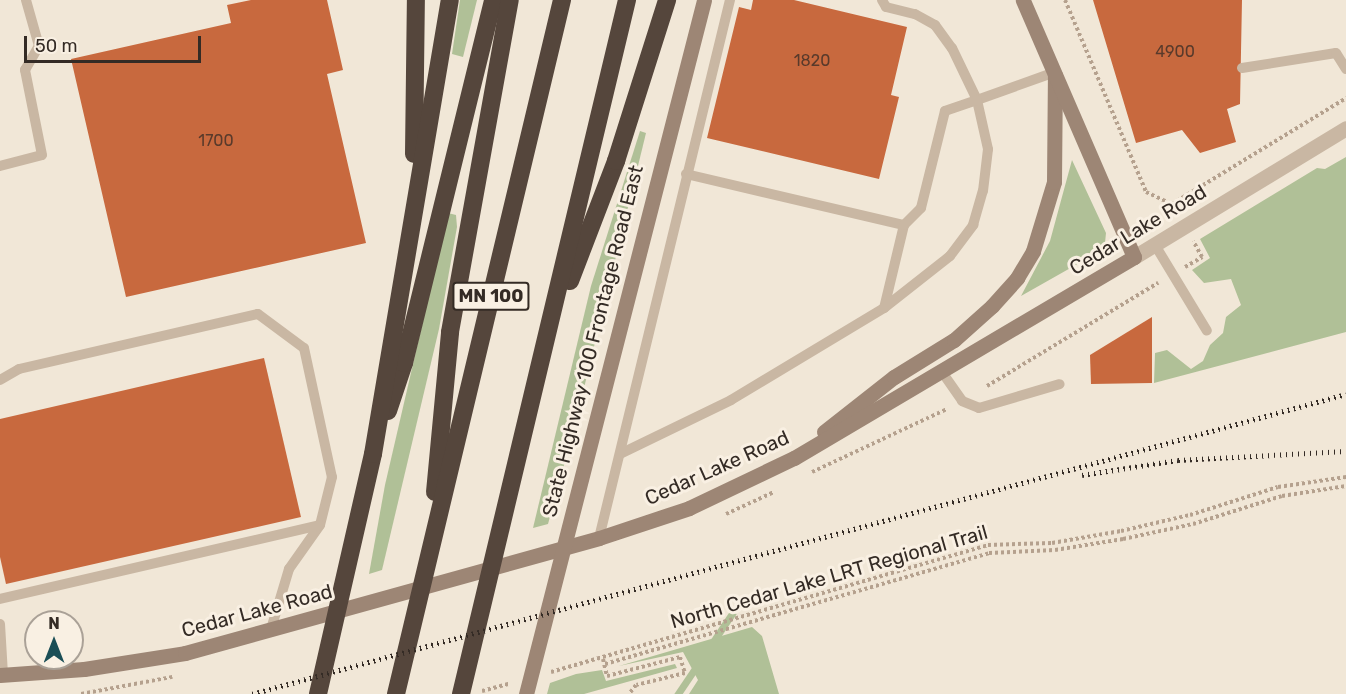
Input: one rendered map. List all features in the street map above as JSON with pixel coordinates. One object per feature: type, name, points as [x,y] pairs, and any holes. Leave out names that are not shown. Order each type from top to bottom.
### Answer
[{"type":"highway","points":[[415,192],[416,0]]},
{"type":"highway","points":[[318,694],[373,454],[415,192],[450,0]]},
{"type":"highway","points":[[373,454],[405,363],[493,0]]},
{"type":"highway","points":[[430,553],[450,332],[510,0]]},
{"type":"highway","name":"MN 100","points":[[396,694],[562,0]]},
{"type":"highway","name":"MN 100","points":[[461,694],[627,0]]},
{"type":"highway","points":[[544,347],[616,161],[667,0]]},
{"type":"street","name":"State Highway 100 Frontage Road East","points":[[525,694],[574,496],[704,0]]},
{"type":"street","points":[[1023,0],[1134,257]]},
{"type":"street","points":[[794,458],[886,383],[954,340],[992,306],[1017,278],[1033,251],[1054,182],[1055,72]]},
{"type":"street","name":"Cedar Lake Road","points":[[2,675],[84,669],[184,653],[599,538],[689,508],[794,458],[942,372],[1346,128]]},
{"type":"lane","points":[[0,166],[42,154],[25,70],[39,46],[26,0]]},
{"type":"lane","points":[[599,538],[622,453],[686,174],[730,0]]},
{"type":"lane","points":[[622,453],[731,400],[884,308],[950,256],[973,225],[983,191],[988,149],[977,100],[952,48],[935,25],[915,14],[886,7],[882,0]]},
{"type":"lane","points":[[1242,68],[1336,53],[1346,69]]},
{"type":"lane","points":[[884,308],[904,225],[921,208],[945,111],[1055,72]]},
{"type":"lane","points":[[686,174],[904,225]]},
{"type":"lane","points":[[1155,244],[1207,331]]},
{"type":"lane","points":[[0,380],[19,369],[258,314],[304,348],[332,477],[320,525],[289,569],[271,629]]},
{"type":"lane","points":[[942,372],[962,401],[979,408],[1060,384]]},
{"type":"lane","points":[[0,599],[320,525]]},
{"type":"lane","points":[[0,624],[2,675]]},
{"type":"path","points":[[1065,0],[1146,192],[1172,204],[1175,210]]},
{"type":"path","points":[[1172,204],[1346,98]]},
{"type":"path","name":"North Cedar Lake LRT Regional Trail","points":[[604,664],[603,658],[988,545],[1052,543],[1121,531],[1190,515],[1278,487],[1346,477]]},
{"type":"path","points":[[629,694],[636,685],[685,673],[680,657],[607,676],[604,664],[989,553],[1055,550],[1123,539],[1193,524],[1282,496],[1346,486]]},
{"type":"green space","points":[[460,0],[477,0],[463,57],[452,54]]},
{"type":"green space","points":[[640,131],[646,133],[575,425],[548,524],[533,528],[591,286]]},
{"type":"green space","points":[[1346,157],[1346,332],[1154,383],[1155,353],[1167,350],[1191,369],[1203,361],[1210,345],[1223,333],[1226,317],[1241,305],[1231,279],[1204,283],[1192,270],[1210,258],[1200,239],[1317,168],[1325,169]]},
{"type":"green space","points":[[1072,160],[1106,233],[1105,243],[1097,253],[1021,296],[1050,241]]},
{"type":"green space","points":[[448,213],[456,215],[457,227],[439,329],[382,570],[369,574],[385,485]]},
{"type":"green space","points":[[731,610],[737,614],[683,694],[674,694]]},
{"type":"green space","points":[[752,627],[762,636],[779,694],[689,694],[698,680],[683,652],[619,666]]},
{"type":"green space","points":[[675,664],[677,668],[584,694],[547,694],[550,683],[576,674],[602,670],[606,681]]},
{"type":"building","points":[[251,0],[327,0],[343,70],[327,74],[366,243],[126,297],[71,59],[231,23],[227,5]]},
{"type":"building","points":[[753,0],[794,0],[907,27],[891,95],[899,97],[879,179],[707,138],[739,7],[751,10]]},
{"type":"building","points":[[1093,0],[1242,0],[1240,104],[1227,109],[1236,142],[1200,153],[1182,130],[1136,143]]},
{"type":"building","points":[[1152,317],[1152,383],[1091,384],[1090,355]]},
{"type":"building","points":[[264,358],[301,517],[6,584],[0,557],[0,419]]},
{"type":"railway","points":[[252,694],[1346,394]]},
{"type":"railway","points":[[1082,475],[1178,460],[1346,451]]}]
